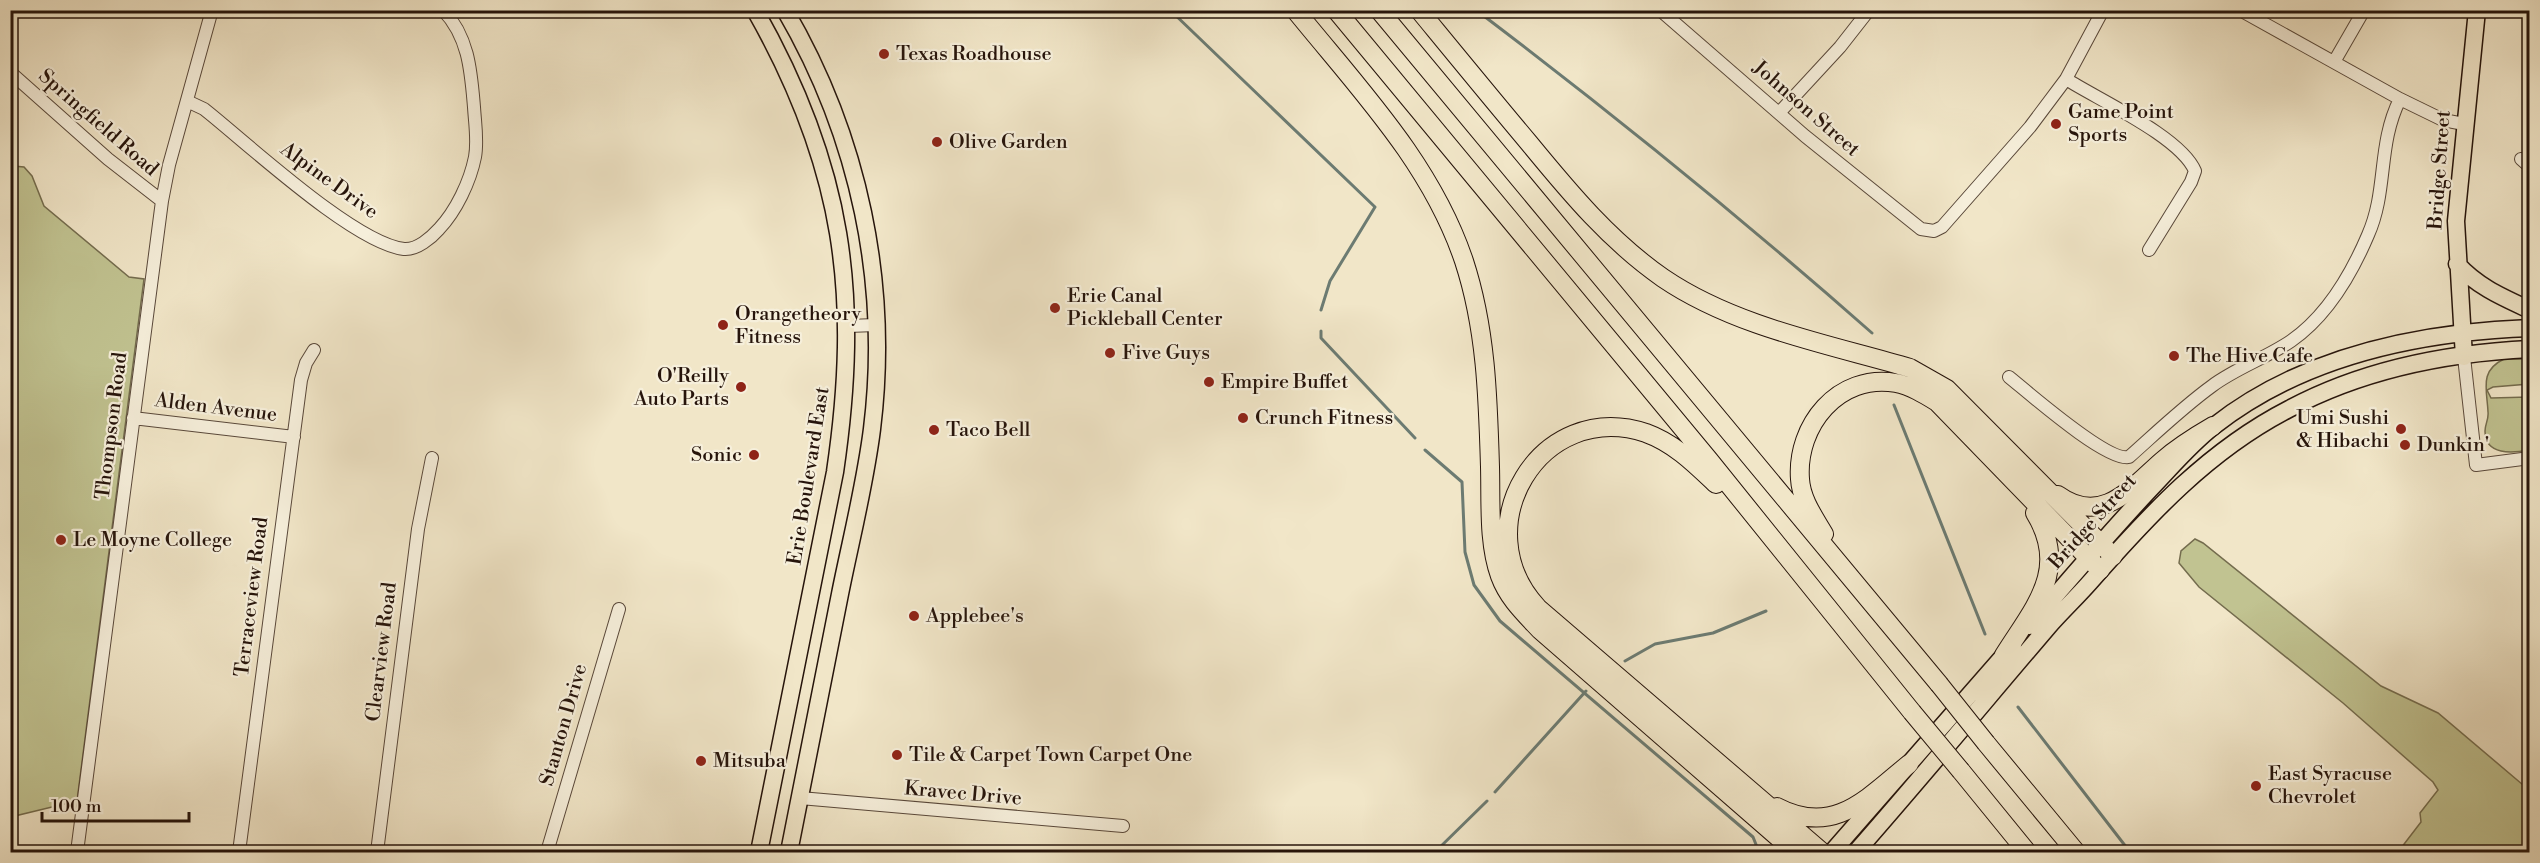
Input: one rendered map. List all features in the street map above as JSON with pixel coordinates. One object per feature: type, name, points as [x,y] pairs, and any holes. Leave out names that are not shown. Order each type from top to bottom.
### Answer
[{"type":"highway","points":[[1295,10],[1415,160],[1441,206],[1464,261],[1478,316],[1485,359],[1494,553],[1506,589],[1518,607],[1540,630],[1795,852]]},
{"type":"highway","points":[[1336,10],[2027,852]]},
{"type":"highway","points":[[1379,10],[2076,852]]},
{"type":"highway","points":[[1419,10],[1586,212],[1656,273],[1714,305],[1770,328],[1910,368],[1930,377],[1947,389],[2037,480],[2101,557]]},
{"type":"highway","points":[[1846,572],[1805,501],[1800,481],[1800,454],[1806,432],[1817,413],[1837,396],[1856,387],[1874,383],[1894,382],[1914,388],[1937,402],[2019,489],[2101,557]]},
{"type":"highway","points":[[2037,480],[2067,502],[2089,506],[2108,505],[2132,491],[2182,444],[2213,426]]},
{"type":"highway","points":[[1756,521],[1672,446],[1639,431],[1605,428],[1574,435],[1554,445],[1537,460],[1516,490],[1509,508],[1507,536],[1509,555],[1519,584],[1538,608],[1822,852]]},
{"type":"highway","points":[[2004,655],[2042,595],[2050,564],[2049,541],[2045,530],[2019,489]]},
{"type":"highway","points":[[1753,794],[1794,816],[1830,817],[1860,804],[1909,764]]},
{"type":"main road","name":"Erie Boulevard East","points":[[755,10],[788,73],[831,191],[842,251],[848,326],[842,424],[835,472],[759,852]]},
{"type":"main road","points":[[785,10],[818,71],[850,157],[863,203],[872,258],[876,325],[875,392],[869,446],[789,852]]},
{"type":"main road","name":"Bridge Street","points":[[1832,852],[2004,655],[2101,557],[2198,469],[2287,410],[2319,394],[2387,370],[2464,357],[2456,221],[2477,10]]},
{"type":"main road","points":[[2457,264],[2471,279],[2529,310]]},
{"type":"main road","points":[[2462,333],[2529,328]]},
{"type":"main road","name":"Bridge Street","points":[[1856,852],[2213,426],[2280,385],[2347,356],[2418,339],[2462,333]]},
{"type":"main road","points":[[2464,357],[2529,349]]},
{"type":"street","name":"Thompson Road","points":[[77,852],[162,201],[212,10]]},
{"type":"street","name":"Alpine Drive","points":[[187,101],[204,109],[318,201],[346,220],[384,242],[402,249],[414,247],[431,237],[443,225],[464,189],[475,157],[477,141],[468,53],[459,30],[443,10]]},
{"type":"street","name":"Johnson Street","points":[[1660,10],[1875,193],[1921,228],[1930,231],[1942,227],[1992,173],[2066,79]]},
{"type":"street","points":[[1779,113],[1840,47],[1869,10]]},
{"type":"street","points":[[2103,10],[2066,79],[2174,145],[2191,161],[2195,171],[2191,182],[2149,250]]},
{"type":"street","points":[[2240,10],[2400,99],[2443,120],[2464,124]]},
{"type":"street","points":[[2334,62],[2364,10]]},
{"type":"street","name":"Springfield Road","points":[[10,72],[108,159],[162,201]]},
{"type":"street","points":[[2009,377],[2060,420],[2113,454],[2122,458],[2129,457],[2213,385],[2291,341],[2327,306],[2349,273],[2368,234],[2379,204],[2386,134],[2400,99]]},
{"type":"street","points":[[848,326],[876,325]]},
{"type":"street","name":"Terraceview Road","points":[[239,852],[301,380],[306,363],[314,350]]},
{"type":"street","name":"Bridge Street","points":[[2464,357],[2476,465],[2529,458]]},
{"type":"street","name":"Alden Avenue","points":[[133,418],[294,437]]},
{"type":"street","name":"Clearview Road","points":[[377,852],[418,529],[432,458]]},
{"type":"street","name":"Stanton Drive","points":[[547,852],[619,609]]},
{"type":"street","name":"Kravec Drive","points":[[800,798],[1123,826]]},
{"type":"green space","name":"Le Moyne College","points":[[10,167],[24,167],[32,176],[44,206],[129,277],[144,279],[77,801],[15,816],[11,823]]},
{"type":"green space","points":[[2504,359],[2529,359],[2529,384],[2493,387],[2487,390],[2491,398],[2529,397],[2529,450],[2501,451],[2490,445],[2486,439],[2485,428],[2488,415],[2486,381],[2491,369]]},
{"type":"green space","points":[[2195,539],[2203,543],[2381,686],[2438,713],[2529,790],[2529,852],[2398,852],[2421,822],[2420,813],[2438,790],[2433,782],[2343,703],[2199,587],[2179,563],[2181,551]]},
{"type":"waterway","points":[[1170,10],[1375,207],[1330,281],[1321,310]]},
{"type":"waterway","points":[[1476,10],[1677,168],[1872,333]]},
{"type":"waterway","points":[[1321,331],[1321,338],[1415,438]]},
{"type":"waterway","points":[[1894,405],[1985,634]]},
{"type":"waterway","points":[[1425,450],[1462,482],[1465,552],[1474,585],[1500,621],[1753,837],[1759,852]]},
{"type":"waterway","points":[[1625,661],[1655,644],[1713,633],[1766,611]]},
{"type":"waterway","points":[[1495,792],[1586,691]]},
{"type":"waterway","points":[[2018,707],[2130,852]]},
{"type":"waterway","points":[[1435,852],[1487,801]]},
{"type":"place","name":"Texas Roadhouse","points":[[884,54]]},
{"type":"place","name":"Game Point Sports","points":[[2056,124]]},
{"type":"place","name":"Olive Garden","points":[[937,142]]},
{"type":"place","name":"Erie Canal Pickleball Center","points":[[1055,308]]},
{"type":"place","name":"Orangetheory Fitness","points":[[723,325]]},
{"type":"place","name":"Five Guys","points":[[1110,353]]},
{"type":"place","name":"The Hive Cafe","points":[[2174,356]]},
{"type":"place","name":"Empire Buffet","points":[[1209,382]]},
{"type":"place","name":"O'Reilly Auto Parts","points":[[741,387]]},
{"type":"place","name":"Crunch Fitness","points":[[1243,418]]},
{"type":"place","name":"Umi Sushi & Hibachi","points":[[2401,429]]},
{"type":"place","name":"Taco Bell","points":[[934,430]]},
{"type":"place","name":"Dunkin'","points":[[2405,445]]},
{"type":"place","name":"Sonic","points":[[754,455]]},
{"type":"place","name":"Le Moyne College","points":[[61,540]]},
{"type":"place","name":"Applebee's","points":[[914,616]]},
{"type":"place","name":"Tile & Carpet Town Carpet One","points":[[897,755]]},
{"type":"place","name":"Mitsuba","points":[[701,761]]},
{"type":"place","name":"East Syracuse Chevrolet","points":[[2256,786]]}]
